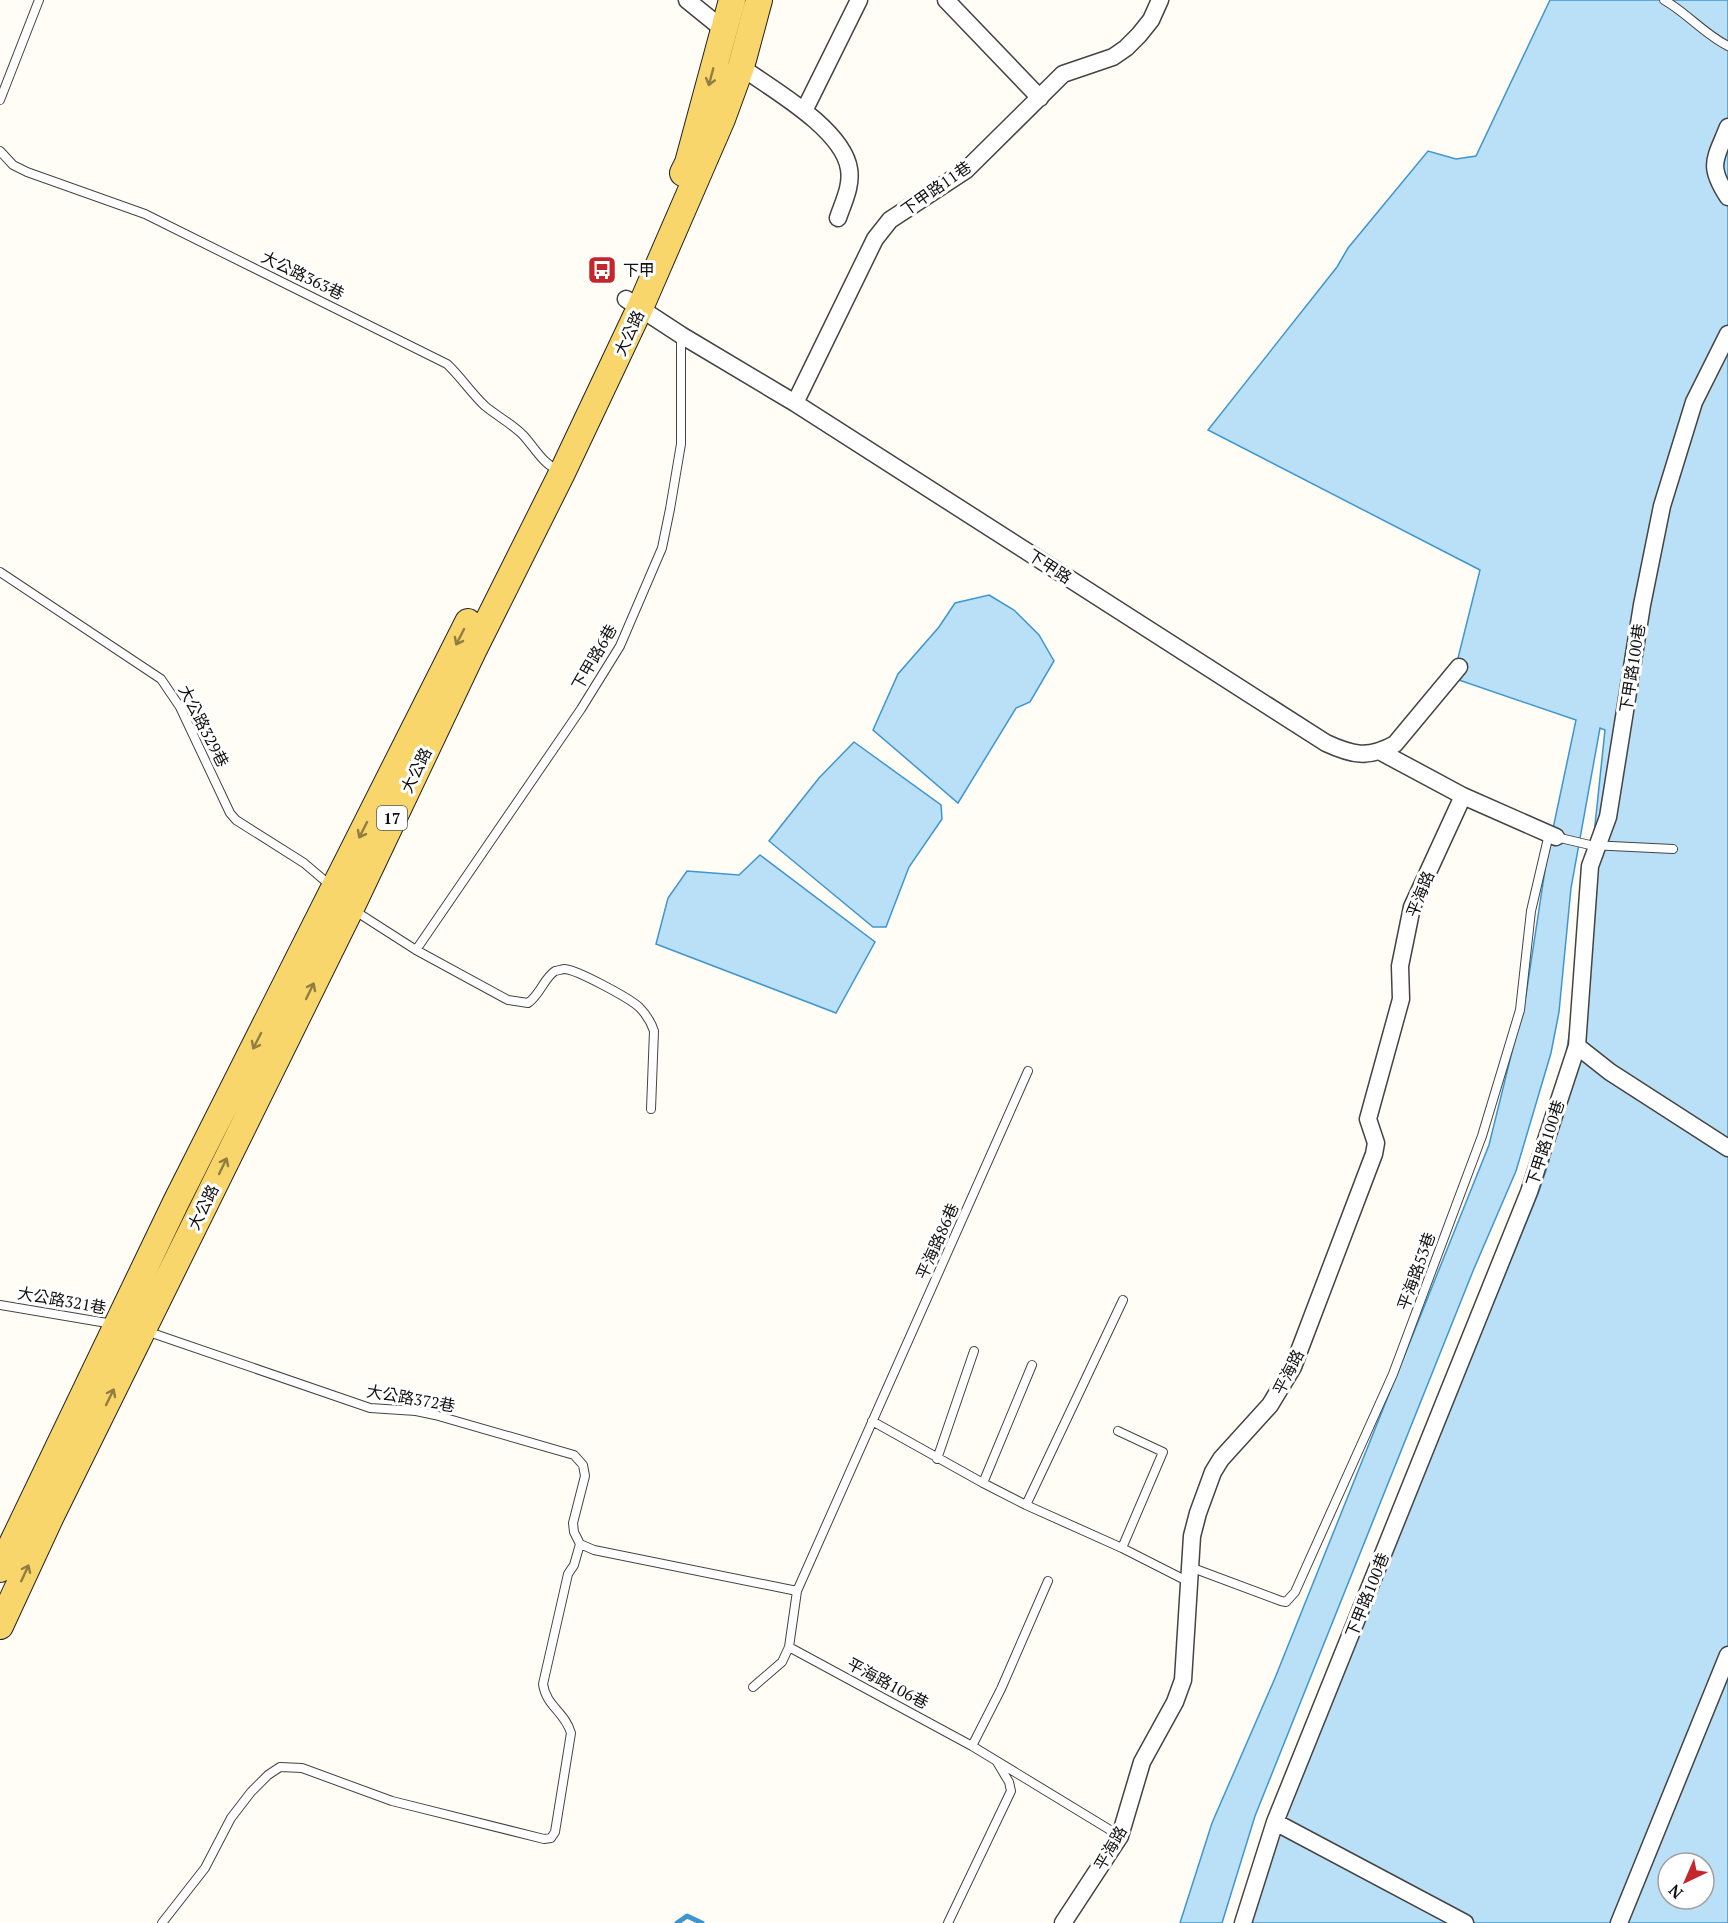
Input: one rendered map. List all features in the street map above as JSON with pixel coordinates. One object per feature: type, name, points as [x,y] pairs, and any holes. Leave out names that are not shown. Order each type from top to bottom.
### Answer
[{"type":"main road","name":"大公路","points":[[633,304],[688,163],[732,0]]},
{"type":"main road","name":"大公路","points":[[0,1626],[51,1516],[131,1327],[176,1202],[342,898],[555,469],[709,151],[741,67],[759,0]]},
{"type":"main road","name":"大公路","points":[[0,1569],[131,1327]]},
{"type":"street","points":[[687,0],[724,30]]},
{"type":"street","points":[[804,111],[859,0]]},
{"type":"street","points":[[946,0],[1040,98]]},
{"type":"street","name":"下甲路11巷","points":[[795,403],[875,238],[890,220],[966,170],[1063,74],[1113,57],[1126,48],[1151,20],[1160,0]]},
{"type":"street","points":[[741,67],[823,126],[837,143],[849,168],[848,189],[838,218]]},
{"type":"street","points":[[1728,127],[1715,160],[1715,176],[1728,197]]},
{"type":"street","name":"下甲路","points":[[633,304],[795,403],[1326,743],[1344,751],[1364,755],[1381,752]]},
{"type":"street","name":"下甲路100巷","points":[[1243,1923],[1275,1822],[1529,1192],[1577,1046],[1590,866],[1594,846],[1608,817],[1642,605],[1662,506],[1694,402],[1728,334]]},
{"type":"street","points":[[1381,752],[1395,744],[1459,667]]},
{"type":"street","points":[[1381,752],[1463,796],[1553,836]]},
{"type":"street","name":"平海路","points":[[1063,1923],[1120,1836],[1142,1762],[1175,1702],[1183,1680],[1192,1536],[1213,1472],[1270,1405],[1293,1367],[1374,1154],[1376,1143],[1368,1119],[1401,999],[1400,966],[1412,907],[1463,796]]},
{"type":"street","points":[[1577,1046],[1610,1072],[1728,1149]]},
{"type":"street","points":[[1618,1923],[1728,1655]]},
{"type":"street","points":[[1275,1822],[1465,1923]]},
{"type":"lane","points":[[0,100],[39,0]]},
{"type":"lane","points":[[1664,0],[1676,6],[1712,37],[1727,46]]},
{"type":"lane","name":"大公路363巷","points":[[0,151],[13,165],[27,172],[145,214],[447,364],[485,405],[521,433],[555,469]]},
{"type":"lane","name":"下甲路6巷","points":[[416,950],[575,718],[620,646],[662,548],[670,509],[681,444],[681,335]]},
{"type":"lane","name":"大公路329巷","points":[[0,572],[161,679],[180,707],[230,813],[236,820],[304,863],[342,898],[416,950],[508,1000],[528,1003],[536,998],[549,976],[563,968],[574,971],[624,996],[639,1007],[651,1022],[654,1031],[651,1109]]},
{"type":"lane","points":[[1553,836],[1594,846],[1673,849]]},
{"type":"lane","name":"平海路53巷","points":[[1190,1575],[1286,1602],[1296,1592],[1393,1374],[1482,1136],[1521,1010],[1531,911],[1553,836]]},
{"type":"lane","name":"平海路86巷","points":[[753,1687],[782,1662],[789,1647],[796,1591],[1028,1071]]},
{"type":"lane","points":[[1026,1505],[1123,1300]]},
{"type":"lane","name":"大公路321巷","points":[[0,1305],[131,1327]]},
{"type":"lane","name":"大公路372巷","points":[[131,1327],[370,1408],[435,1414],[574,1455],[583,1465],[585,1476],[573,1523],[574,1532],[580,1544]]},
{"type":"lane","points":[[937,1459],[974,1351]]},
{"type":"lane","points":[[983,1483],[1032,1365]]},
{"type":"lane","points":[[872,1421],[937,1459],[1026,1505],[1122,1548],[1190,1575]]},
{"type":"lane","points":[[1118,1431],[1162,1452],[1122,1548]]},
{"type":"lane","points":[[162,1923],[205,1868],[231,1818],[251,1792],[280,1767],[302,1768],[393,1802],[419,1809],[544,1839],[551,1838],[555,1832],[571,1733],[568,1723],[545,1695],[543,1684],[568,1574],[574,1565],[580,1544],[594,1550],[796,1591]]},
{"type":"lane","points":[[972,1746],[1001,1689],[1048,1581]]},
{"type":"lane","name":"平海路106巷","points":[[789,1647],[972,1746],[1120,1836]]},
{"type":"lane","points":[[948,1923],[1011,1791],[1010,1782],[996,1761]]},
{"type":"water","points":[[1550,0],[1728,0],[1728,1923],[1240,1923],[1539,1191],[1549,1161],[1580,967],[1605,730],[1600,728],[1571,888],[1559,1012],[1551,1053],[1516,1171],[1473,1271],[1255,1816],[1222,1923],[1180,1923],[1212,1823],[1275,1678],[1489,1145],[1526,995],[1547,857],[1576,720],[1453,678],[1480,570],[1208,430],[1337,267],[1348,248],[1428,151],[1456,159],[1476,156]]},
{"type":"water","points":[[989,595],[1014,610],[1039,635],[1054,661],[1030,702],[1016,708],[958,803],[873,730],[898,674],[939,627],[955,603]]},
{"type":"water","points":[[854,742],[941,805],[942,819],[909,867],[886,927],[873,927],[769,841],[819,778]]},
{"type":"water","points":[[760,855],[875,942],[836,1013],[656,944],[668,898],[687,871],[739,875]]},
{"type":"waterway","points":[[677,1923],[687,1916],[702,1923]]},
{"type":"place","name":"下甲","points":[[602,270]]}]
